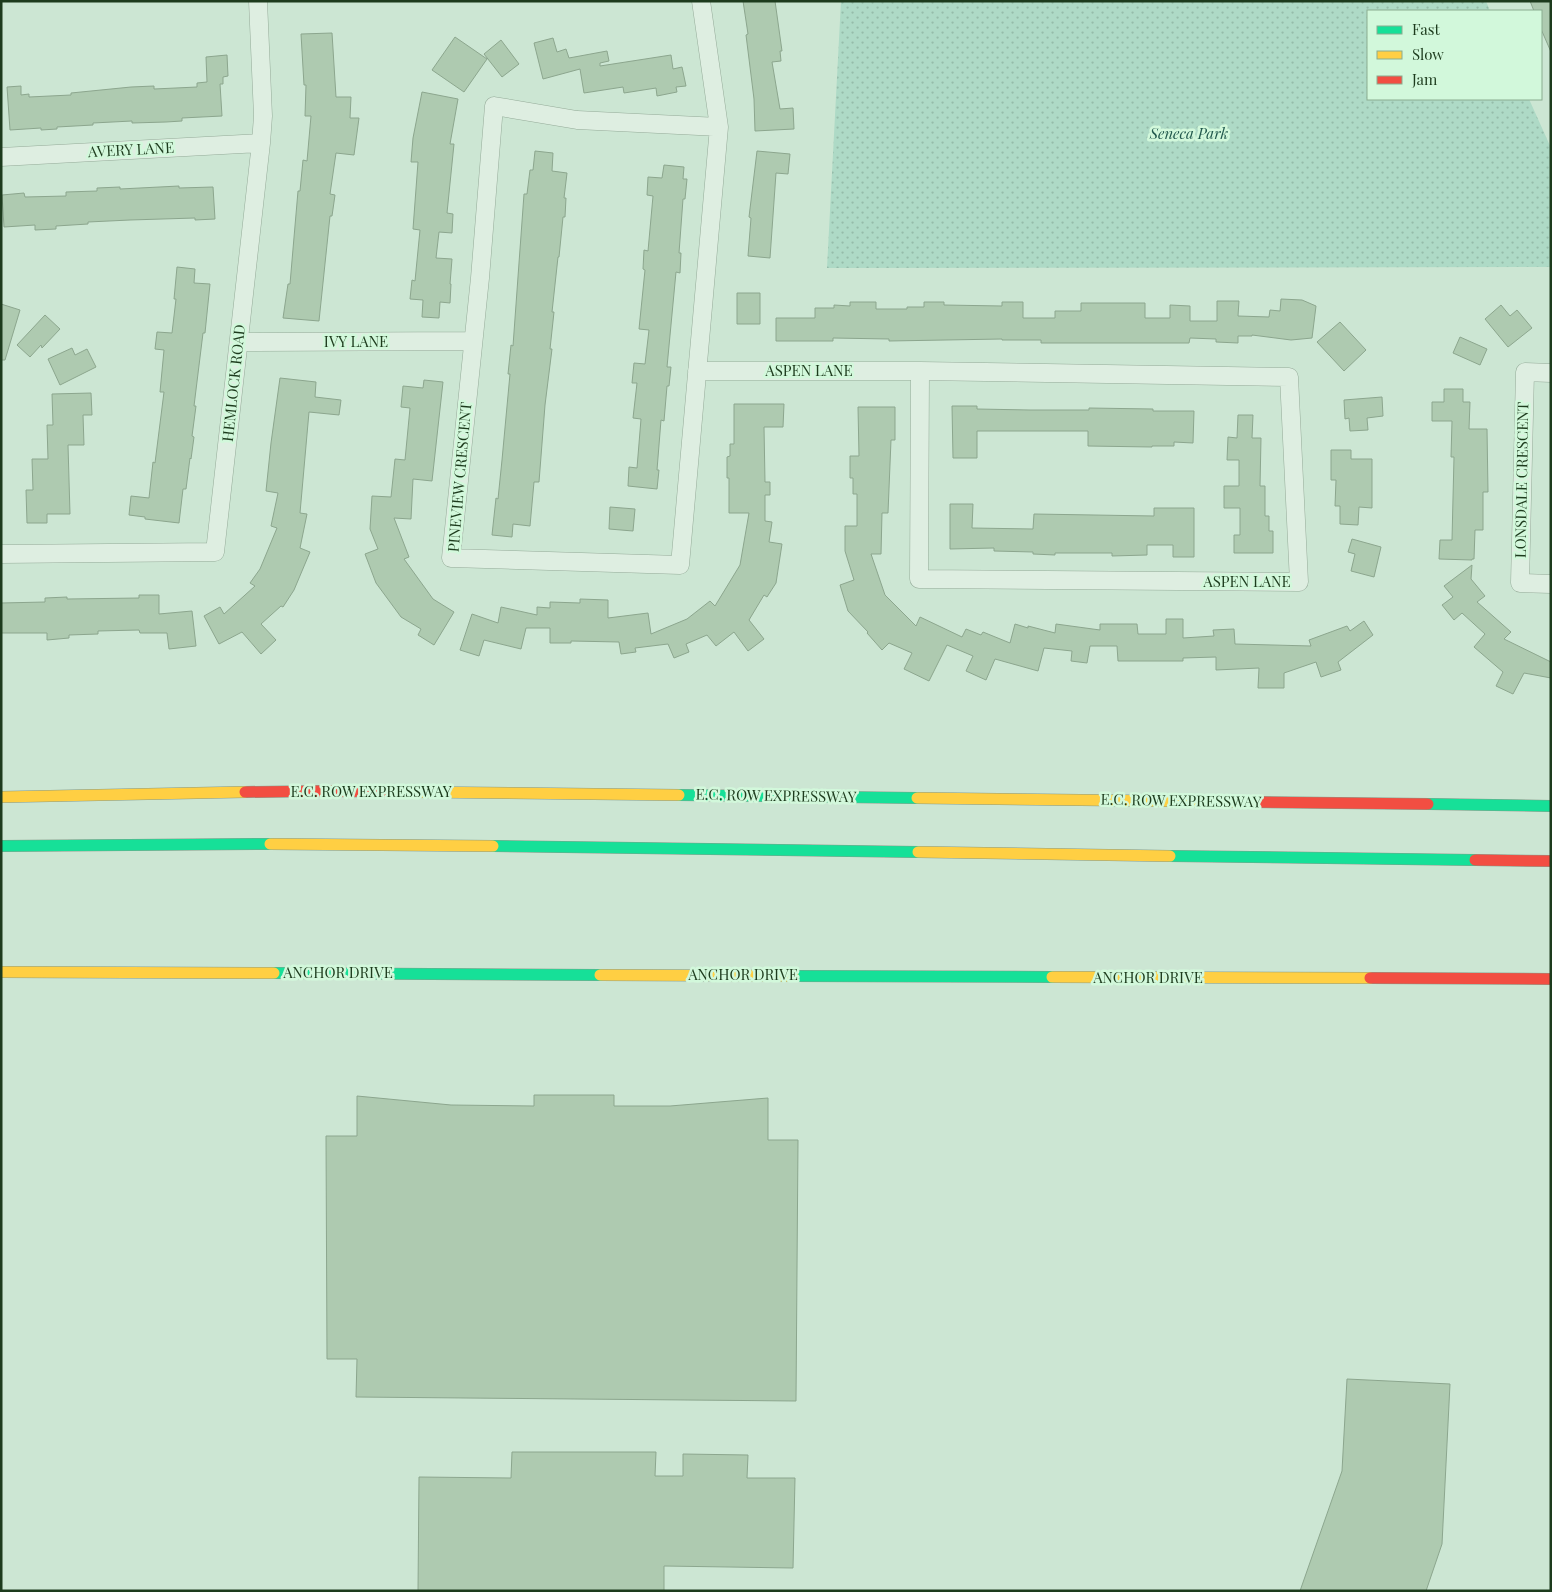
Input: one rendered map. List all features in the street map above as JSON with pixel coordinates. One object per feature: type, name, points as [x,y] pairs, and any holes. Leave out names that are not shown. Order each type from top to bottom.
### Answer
[{"type":"main road","name":"E.C. ROW EXPRESSWAY","points":[[1,797],[325,791],[1551,806]]},
{"type":"main road","points":[[1,846],[324,844],[1551,861]]},
{"type":"main road","name":"ANCHOR DRIVE","points":[[1,972],[1551,979]]},
{"type":"street","name":"HEMLOCK ROAD","points":[[1,554],[215,552],[261,143],[263,116],[258,1]]},
{"type":"street","name":"PINEVIEW CRESCENT","points":[[701,1],[719,127],[680,565],[450,558],[473,341],[494,106],[577,120],[719,127]]},
{"type":"street","name":"AVERY LANE","points":[[1,157],[261,143]]},
{"type":"street","name":"IVY LANE","points":[[239,342],[473,341]]},
{"type":"street","name":"ASPEN LANE","points":[[697,371],[920,371],[1289,377],[1299,582],[919,579],[920,371]]},
{"type":"street","name":"LONSDALE CRESCENT","points":[[1551,373],[1525,372],[1520,583],[1551,584]]},
{"type":"green space","name":"Seneca Park","points":[[841,1],[1486,1],[1490,10],[1367,10],[1367,100],[1529,100],[1551,148],[1551,267],[827,268]]},
{"type":"building","points":[[743,1],[775,1],[782,51],[780,51],[781,61],[772,62],[780,109],[793,108],[794,129],[755,131],[754,99],[746,35],[748,34]]},
{"type":"building","points":[[1530,1],[1551,1],[1551,52],[1542,31],[1542,10],[1534,10]]},
{"type":"building","points":[[332,33],[336,97],[351,97],[350,118],[359,118],[354,155],[336,153],[330,194],[335,195],[332,216],[330,216],[319,321],[283,318],[288,284],[290,284],[298,191],[300,191],[303,160],[307,161],[311,116],[305,116],[306,85],[304,85],[301,34]]},
{"type":"building","points":[[455,37],[487,59],[464,92],[432,70]]},
{"type":"building","points":[[553,38],[557,52],[566,49],[569,58],[607,51],[609,61],[600,63],[600,66],[671,55],[673,69],[682,67],[686,86],[676,87],[677,92],[657,96],[656,88],[624,93],[623,87],[584,93],[580,69],[543,79],[534,43]]},
{"type":"building","points":[[501,40],[519,64],[502,77],[484,54]]},
{"type":"building","points":[[227,55],[228,76],[223,77],[223,84],[220,84],[222,116],[182,118],[182,121],[93,123],[93,125],[57,127],[57,129],[10,130],[7,87],[21,86],[21,95],[29,94],[29,97],[71,95],[71,93],[131,87],[154,86],[154,89],[197,87],[197,83],[207,82],[206,57]]},
{"type":"building","points":[[422,92],[458,99],[450,144],[454,144],[447,213],[453,214],[452,233],[439,232],[436,258],[452,259],[450,303],[440,302],[439,318],[422,317],[423,300],[410,299],[412,280],[415,281],[420,230],[413,229],[418,162],[411,162],[413,138]]},
{"type":"building","points":[[535,151],[553,153],[552,171],[567,173],[564,198],[566,198],[565,217],[563,217],[552,312],[554,312],[550,349],[552,349],[545,405],[539,482],[534,482],[530,526],[513,524],[512,537],[492,535],[502,460],[511,345],[513,346],[524,194],[527,194],[530,170],[533,170]]},
{"type":"building","points":[[757,151],[790,154],[788,174],[776,173],[770,258],[748,256],[751,218],[749,217]]},
{"type":"building","points":[[664,165],[684,167],[683,179],[687,179],[685,199],[683,199],[679,253],[681,253],[680,273],[676,272],[667,367],[671,367],[669,386],[667,386],[664,421],[661,420],[657,489],[628,486],[629,467],[637,468],[641,419],[633,418],[637,383],[632,383],[634,363],[645,364],[649,330],[639,329],[645,270],[643,269],[644,250],[648,251],[653,196],[647,195],[648,177],[662,178]]},
{"type":"building","points":[[179,186],[179,188],[213,187],[215,219],[88,222],[88,224],[56,226],[56,229],[35,230],[35,225],[4,227],[2,195],[24,193],[25,197],[66,196],[66,192],[97,191],[97,188],[120,187],[120,189]]},
{"type":"building","points":[[177,267],[195,269],[194,283],[210,284],[194,406],[196,406],[192,436],[194,437],[186,489],[183,489],[179,523],[129,515],[131,496],[149,498],[164,392],[160,392],[164,350],[155,349],[157,332],[172,333]]},
{"type":"building","points":[[737,293],[760,293],[760,324],[737,324]]},
{"type":"building","points":[[1281,299],[1302,300],[1316,306],[1312,338],[1291,340],[1252,335],[1238,336],[1238,343],[1216,342],[1216,339],[1190,338],[1189,343],[1041,343],[1041,340],[1002,339],[889,341],[889,339],[833,338],[833,341],[776,341],[776,318],[815,318],[815,308],[834,308],[834,305],[850,306],[850,302],[876,302],[876,309],[907,309],[907,307],[924,307],[924,302],[944,302],[944,305],[1002,306],[1002,302],[1023,302],[1023,318],[1055,318],[1055,311],[1081,311],[1081,303],[1145,303],[1145,318],[1170,318],[1170,305],[1190,306],[1190,321],[1217,321],[1217,301],[1239,301],[1238,316],[1269,317],[1270,310],[1280,311]]},
{"type":"building","points":[[1,304],[20,310],[5,360],[1,360]]},
{"type":"building","points":[[1501,305],[1510,316],[1517,310],[1532,328],[1508,347],[1485,319]]},
{"type":"building","points":[[45,315],[60,329],[42,348],[41,345],[30,357],[17,345]]},
{"type":"building","points":[[1340,322],[1366,350],[1344,371],[1317,342]]},
{"type":"building","points":[[1460,337],[1487,349],[1480,365],[1453,353]]},
{"type":"building","points":[[72,348],[75,355],[87,349],[96,367],[60,385],[48,359]]},
{"type":"building","points":[[280,378],[316,382],[315,397],[341,400],[339,415],[309,412],[300,513],[307,514],[300,548],[310,552],[294,590],[283,607],[281,606],[261,624],[276,640],[261,654],[242,632],[219,644],[204,616],[220,607],[224,614],[255,586],[250,583],[260,569],[277,528],[271,526],[278,493],[266,491]]},
{"type":"building","points":[[424,380],[443,382],[432,481],[413,479],[411,519],[394,518],[409,557],[404,559],[433,599],[454,612],[434,645],[418,635],[421,629],[401,617],[376,583],[365,554],[378,549],[370,529],[372,496],[391,497],[395,459],[405,460],[410,408],[401,407],[403,386],[423,388]]},
{"type":"building","points":[[1444,389],[1463,389],[1463,402],[1470,402],[1469,429],[1487,429],[1488,492],[1483,492],[1483,530],[1475,530],[1474,559],[1472,560],[1439,559],[1440,540],[1452,540],[1454,457],[1451,457],[1452,421],[1432,421],[1432,402],[1444,402]]},
{"type":"building","points":[[91,393],[92,415],[83,415],[84,445],[68,445],[70,514],[47,514],[47,523],[27,523],[26,490],[33,490],[32,459],[48,459],[47,425],[53,425],[52,394]]},
{"type":"building","points":[[1382,397],[1383,416],[1367,418],[1368,430],[1350,431],[1349,418],[1345,419],[1344,400]]},
{"type":"building","points":[[734,404],[784,404],[783,427],[764,427],[765,482],[770,482],[770,495],[765,495],[765,521],[772,522],[769,542],[782,544],[776,583],[767,597],[764,595],[749,620],[764,639],[748,651],[734,632],[716,646],[707,635],[686,644],[689,652],[674,658],[668,644],[635,648],[636,652],[621,654],[619,642],[571,641],[571,643],[550,643],[550,628],[526,628],[521,649],[484,640],[479,656],[460,650],[472,614],[498,623],[501,607],[537,615],[537,607],[550,608],[550,602],[580,603],[580,599],[608,600],[608,618],[648,613],[651,634],[687,619],[710,601],[715,606],[740,565],[749,513],[729,513],[727,457],[730,456],[730,444],[734,444]]},
{"type":"building","points":[[952,406],[977,406],[977,409],[1089,410],[1089,408],[1194,411],[1193,443],[1174,442],[1174,446],[1152,447],[1088,446],[1088,431],[977,431],[977,458],[953,458]]},
{"type":"building","points":[[858,407],[895,407],[895,440],[891,440],[888,513],[882,513],[881,554],[871,554],[885,595],[916,626],[920,617],[962,637],[966,629],[981,635],[983,632],[1010,643],[1015,624],[1055,633],[1056,624],[1100,630],[1100,624],[1137,624],[1138,634],[1166,634],[1166,619],[1183,619],[1183,638],[1214,636],[1213,630],[1234,629],[1235,644],[1311,646],[1309,640],[1347,626],[1350,631],[1364,621],[1373,635],[1338,662],[1341,670],[1321,677],[1316,662],[1284,673],[1284,688],[1258,688],[1259,668],[1216,670],[1216,657],[1183,658],[1183,661],[1118,661],[1117,646],[1090,646],[1087,663],[1071,661],[1072,651],[1044,648],[1038,671],[995,659],[986,680],[966,671],[973,656],[947,645],[929,681],[904,669],[912,653],[889,643],[882,650],[848,611],[840,585],[854,580],[845,551],[845,526],[857,526],[857,494],[853,494],[853,478],[850,478],[850,456],[859,456]]},
{"type":"building","points":[[1238,415],[1253,415],[1252,438],[1261,438],[1260,486],[1265,486],[1265,516],[1269,516],[1269,531],[1273,531],[1273,553],[1234,553],[1234,535],[1240,535],[1240,508],[1224,508],[1224,486],[1239,486],[1239,460],[1227,460],[1228,437],[1237,438]]},
{"type":"building","points":[[1331,450],[1351,450],[1351,459],[1372,459],[1372,508],[1359,507],[1358,525],[1340,524],[1340,506],[1335,506],[1336,480],[1331,480]]},
{"type":"building","points":[[950,504],[973,504],[972,528],[1033,529],[1034,514],[1154,516],[1154,508],[1194,508],[1194,557],[1173,557],[1173,545],[1147,545],[1147,555],[1112,556],[1112,553],[1055,553],[1055,555],[1033,554],[1033,552],[994,551],[994,548],[950,549]]},
{"type":"building","points":[[610,507],[635,509],[633,531],[609,529]]},
{"type":"building","points":[[1352,539],[1381,547],[1374,577],[1351,571],[1355,554],[1348,552]]},
{"type":"building","points":[[1472,565],[1471,579],[1485,596],[1477,602],[1511,632],[1504,639],[1551,662],[1551,678],[1524,673],[1513,694],[1496,686],[1503,672],[1474,647],[1485,634],[1462,613],[1454,620],[1442,605],[1453,597],[1444,586]]},
{"type":"building","points":[[139,595],[159,595],[159,614],[192,611],[196,646],[169,649],[167,633],[140,633],[139,630],[98,631],[98,634],[69,635],[69,638],[47,640],[47,633],[1,633],[1,603],[45,602],[45,598],[67,597],[67,599],[139,598]]},
{"type":"building","points":[[534,1095],[614,1095],[614,1106],[670,1106],[768,1098],[768,1140],[798,1140],[796,1401],[356,1397],[357,1359],[327,1359],[326,1136],[357,1136],[357,1096],[451,1105],[534,1106]]},
{"type":"building","points":[[1347,1379],[1450,1384],[1442,1544],[1426,1591],[1300,1591],[1342,1471]]},
{"type":"building","points":[[512,1452],[656,1452],[655,1476],[683,1476],[683,1454],[748,1455],[747,1478],[795,1478],[793,1568],[664,1566],[664,1591],[418,1591],[419,1477],[511,1478]]},
{"type":"traffic: fast","points":[[679,795],[917,798]]},
{"type":"traffic: fast","points":[[1428,804],[1551,806]]},
{"type":"traffic: fast","points":[[1,846],[270,844]]},
{"type":"traffic: fast","points":[[493,846],[918,852]]},
{"type":"traffic: fast","points":[[1170,856],[1475,860]]},
{"type":"traffic: fast","points":[[274,973],[600,975]]},
{"type":"traffic: fast","points":[[793,976],[1052,977]]},
{"type":"traffic: slow","points":[[1,797],[245,792]]},
{"type":"traffic: slow","points":[[414,792],[679,795]]},
{"type":"traffic: slow","points":[[917,798],[1253,802]]},
{"type":"traffic: slow","points":[[270,844],[493,846]]},
{"type":"traffic: slow","points":[[918,852],[1170,856]]},
{"type":"traffic: slow","points":[[1,972],[274,973]]},
{"type":"traffic: slow","points":[[600,975],[793,976]]},
{"type":"traffic: slow","points":[[1052,977],[1370,978]]},
{"type":"traffic: jam","points":[[245,792],[414,792]]},
{"type":"traffic: jam","points":[[1253,802],[1428,804]]},
{"type":"traffic: jam","points":[[1475,860],[1551,861]]},
{"type":"traffic: jam","points":[[1370,978],[1551,979]]}]
